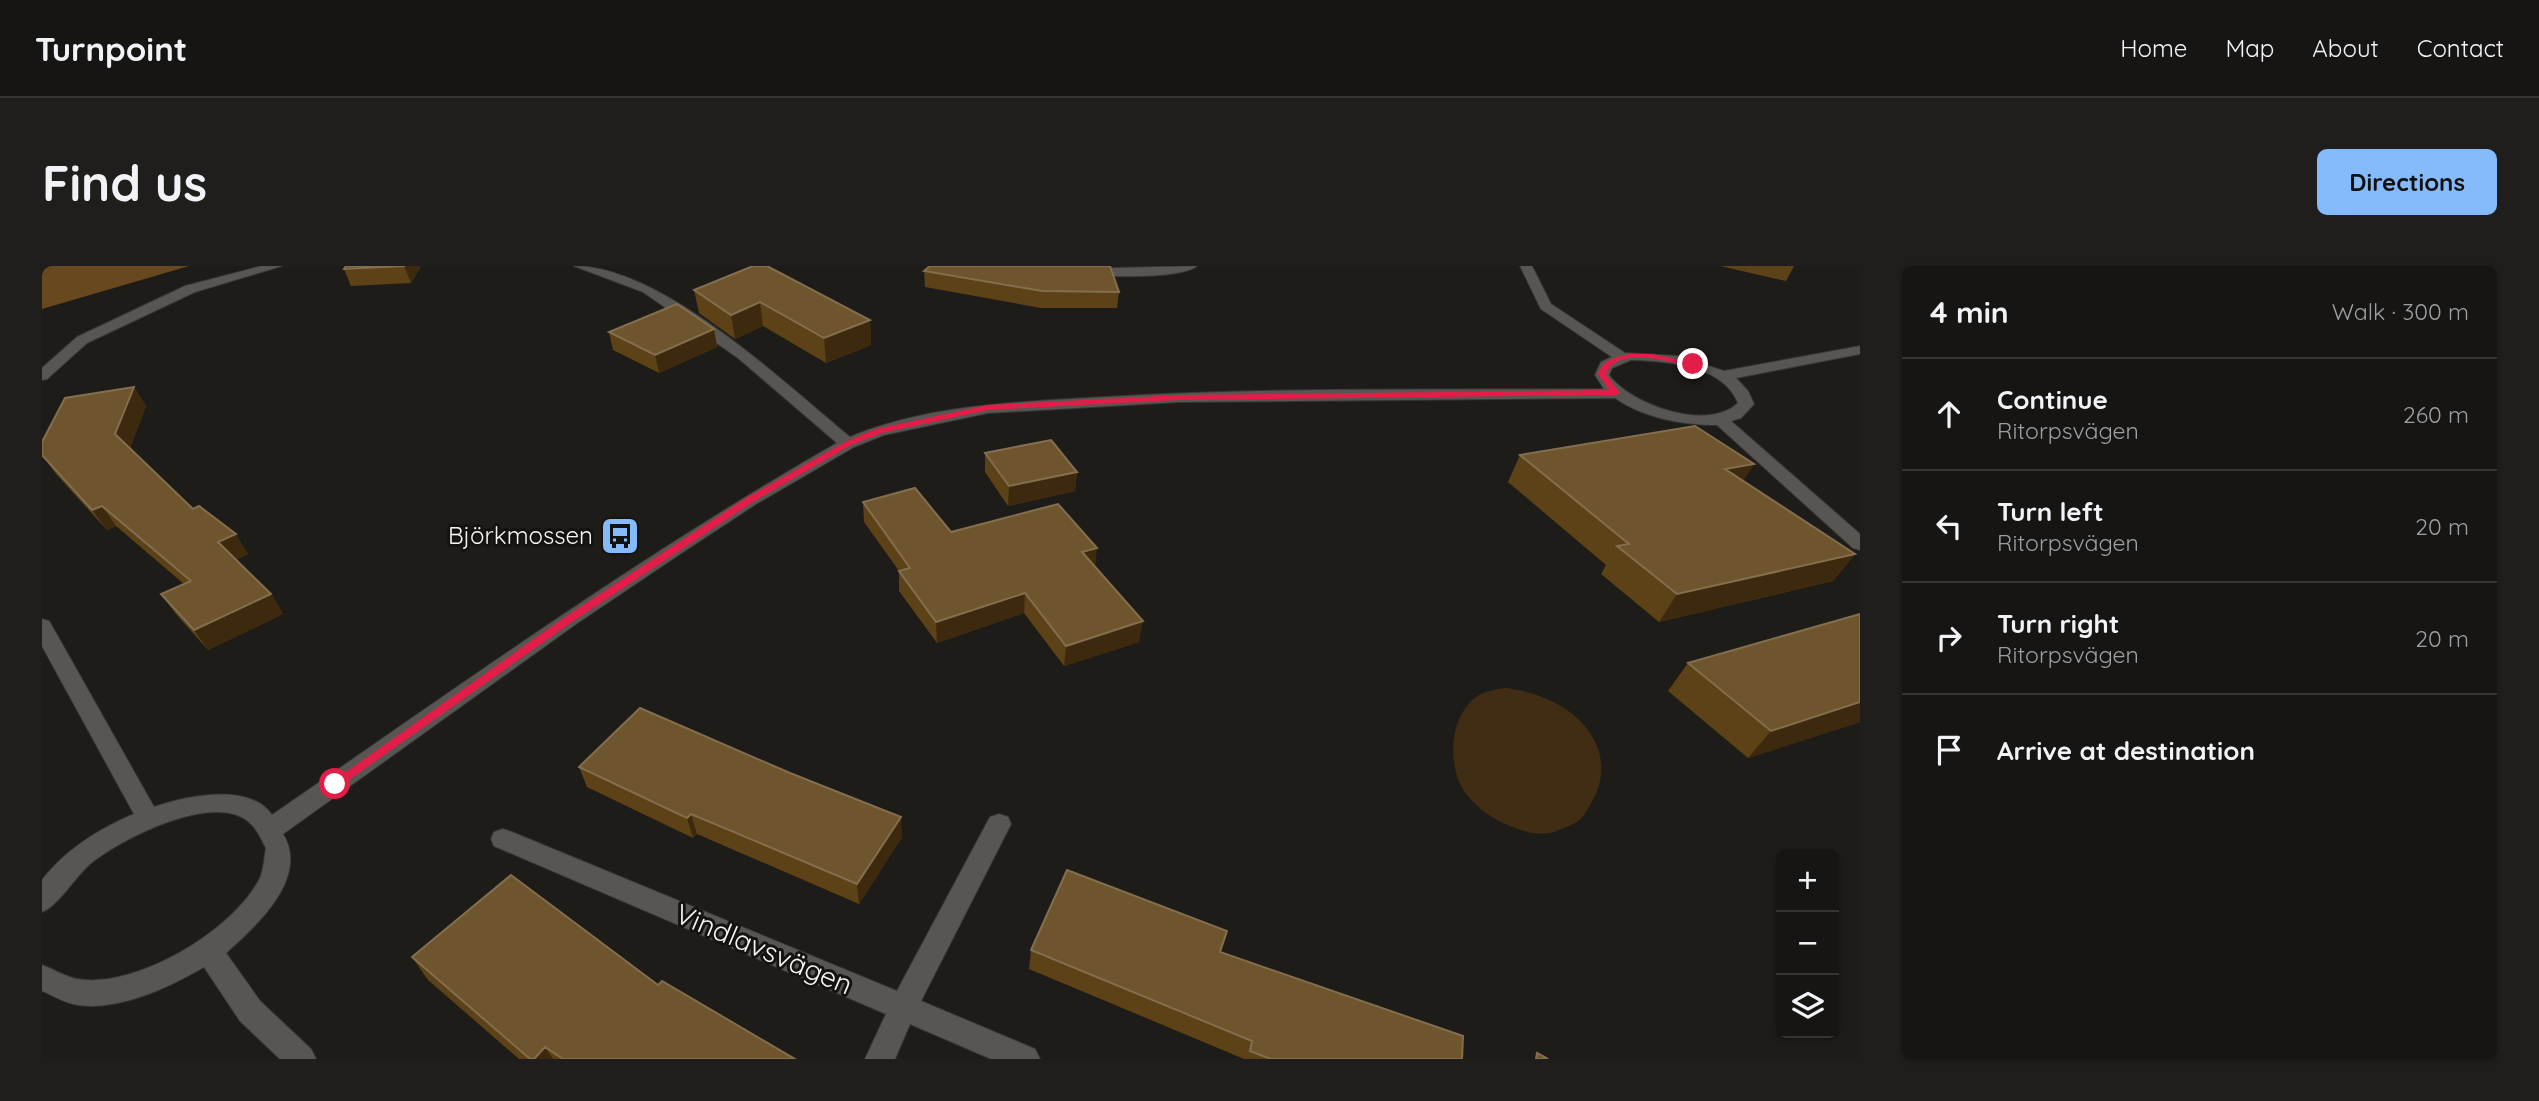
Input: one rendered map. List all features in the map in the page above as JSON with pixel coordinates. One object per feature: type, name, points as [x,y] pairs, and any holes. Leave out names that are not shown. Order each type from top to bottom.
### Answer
[{"type":"street","points":[[42,376],[82,340],[190,289],[276,266]]},
{"type":"street","points":[[580,266],[648,289],[743,355],[848,444]]},
{"type":"street","points":[[1035,266],[1059,270],[1167,270],[1191,266]]},
{"type":"street","points":[[1526,266],[1546,306],[1622,358]]},
{"type":"street","points":[[1721,376],[1860,350]]},
{"type":"street","points":[[1622,358],[1667,358],[1693,364],[1721,376],[1742,393],[1746,404],[1738,414],[1720,419],[1694,419],[1664,414],[1637,405],[1616,393],[1602,374],[1606,365],[1622,358]]},
{"type":"street","points":[[273,828],[603,596],[750,500],[848,444],[880,431],[988,408],[1179,397],[1616,393]]},
{"type":"street","points":[[1720,419],[1860,544]]},
{"type":"street","points":[[42,626],[124,768],[148,818]]},
{"type":"street","points":[[42,901],[49,889],[77,860],[111,836],[148,818],[188,806],[225,804],[254,811],[273,828],[279,848],[276,872],[263,899],[240,926],[209,951],[169,974],[127,989],[86,994],[54,988],[42,978]]},
{"type":"street","points":[[880,1059],[903,1008],[999,824]]},
{"type":"street","name":"Vindlavsvägen","points":[[503,839],[1025,1059]]},
{"type":"street","points":[[209,951],[250,1011],[301,1059]]},
{"type":"shaded area","points":[[42,266],[189,266],[42,309]]},
{"type":"shaded area","points":[[1504,688],[1552,701],[1588,729],[1598,748],[1601,769],[1597,792],[1579,821],[1555,832],[1533,833],[1495,819],[1472,801],[1460,785],[1453,745],[1460,718],[1466,707],[1478,696]]},
{"type":"building","points":[[346,266],[405,266],[344,269]]},
{"type":"building","points":[[753,266],[767,266],[870,320],[824,338],[760,302],[731,315],[694,290]]},
{"type":"building","points":[[930,266],[1110,266],[1119,292],[1042,291],[924,271]]},
{"type":"building","points":[[677,304],[714,329],[655,355],[609,332]]},
{"type":"building","points":[[134,387],[115,434],[193,509],[199,506],[236,534],[218,542],[271,594],[194,630],[161,594],[191,581],[102,506],[92,510],[42,455],[42,442],[65,398]]},
{"type":"building","points":[[1695,426],[1754,464],[1725,469],[1855,554],[1677,594],[1617,546],[1629,544],[1520,455]]},
{"type":"building","points":[[1051,440],[1077,472],[1009,486],[985,453]]},
{"type":"building","points":[[915,488],[951,532],[1058,504],[1097,548],[1082,552],[1143,621],[1066,646],[1025,593],[936,622],[899,571],[910,568],[863,502]]},
{"type":"building","points":[[1860,614],[1860,702],[1771,731],[1688,663]]},
{"type":"building","points":[[640,708],[790,773],[901,817],[857,884],[691,814],[687,818],[579,767]]},
{"type":"building","points":[[1067,870],[1227,931],[1220,952],[1463,1036],[1462,1059],[1271,1059],[1250,1051],[1252,1041],[1031,950]]},
{"type":"building","points":[[511,875],[658,985],[662,981],[795,1059],[563,1059],[545,1047],[534,1059],[530,1059],[412,957]]},
{"type":"building","points":[[1537,1053],[1548,1059],[1536,1059]]},
{"type":"place","name":"Björkmossen","points":[[620,536]]},
{"type":"route","points":[[335,784],[569,619],[750,500],[848,444],[880,431],[988,408],[1179,397],[1616,393],[1602,374],[1606,365],[1612,361],[1629,356],[1653,356],[1693,364]]}]
